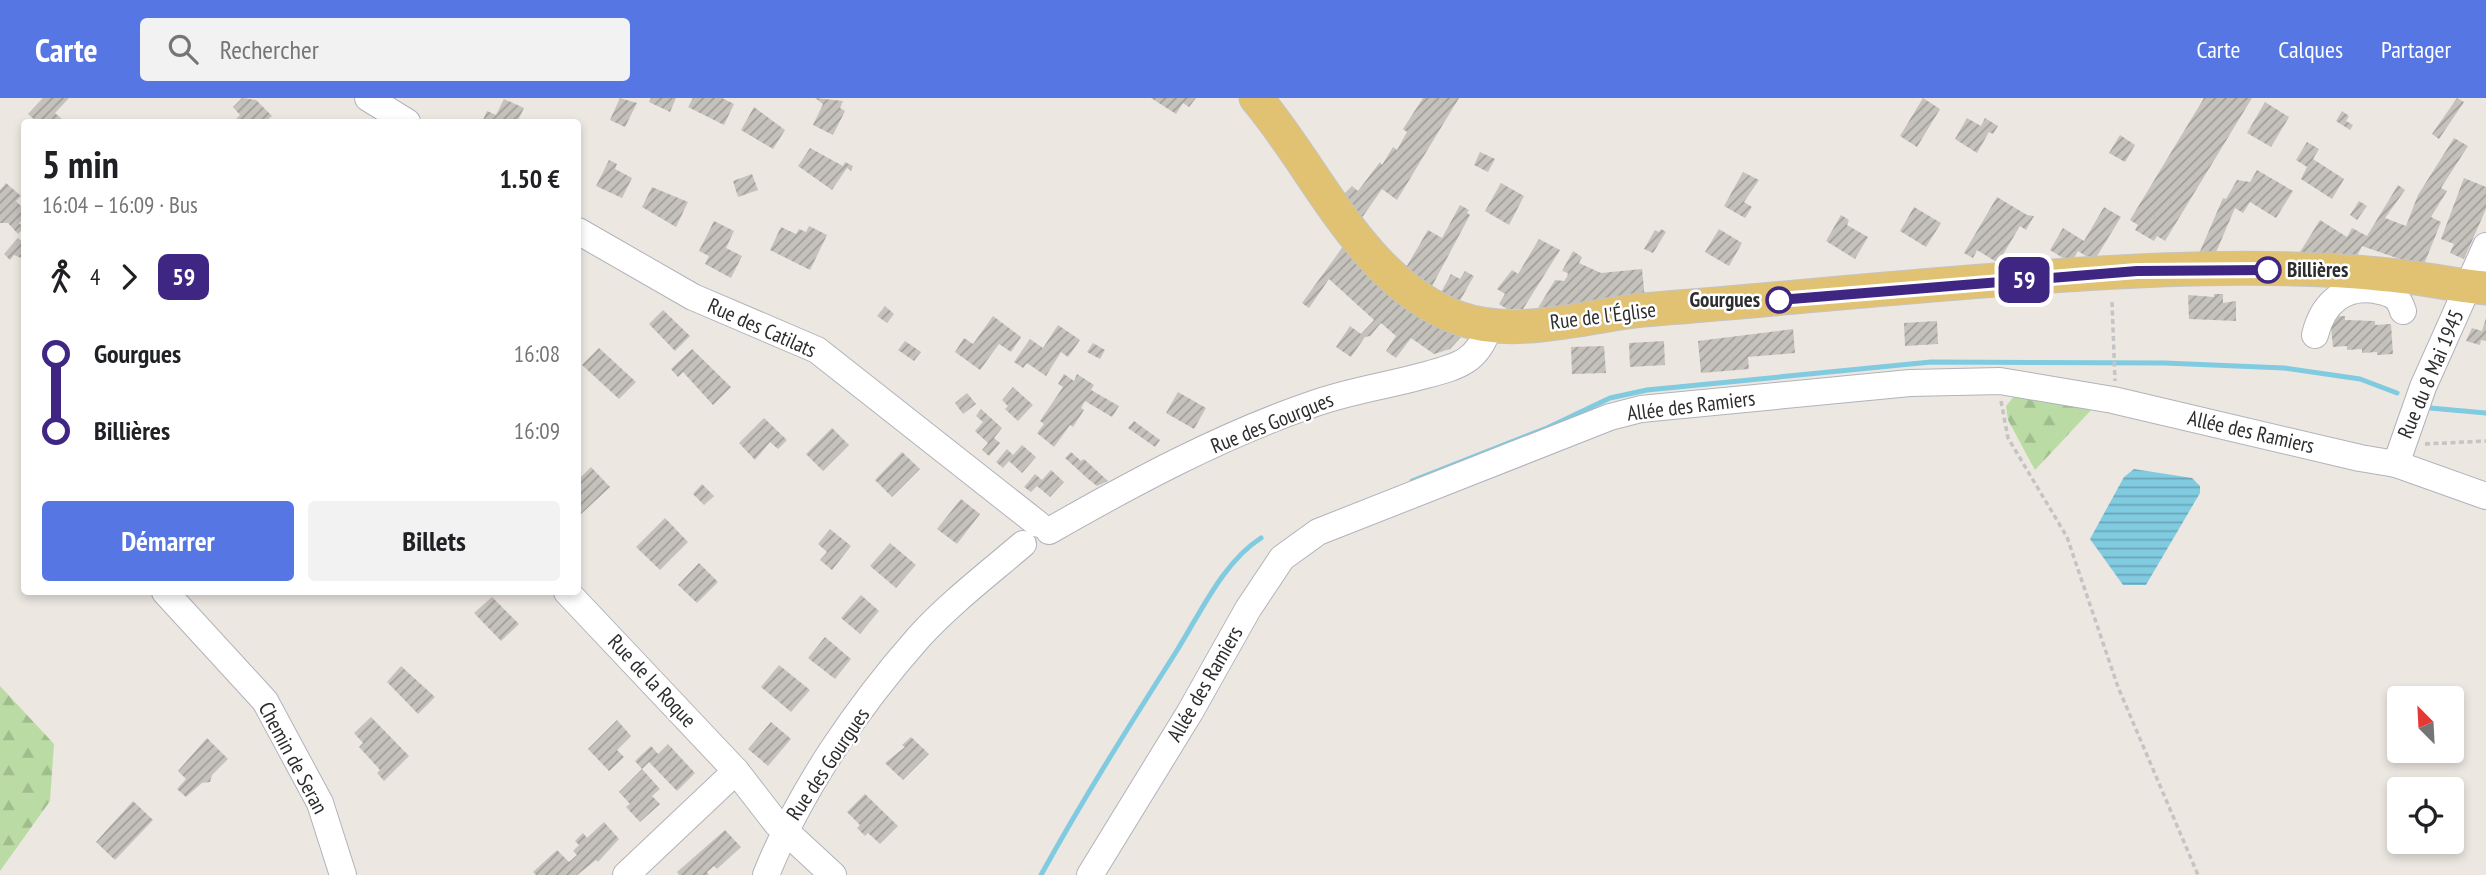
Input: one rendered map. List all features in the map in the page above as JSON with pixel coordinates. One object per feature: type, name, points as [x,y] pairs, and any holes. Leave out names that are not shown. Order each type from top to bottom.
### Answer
[{"type":"main road","name":"Rue de l'Église","points":[[1256,98],[1371,254],[1396,277],[1437,307],[1457,317],[1489,326],[1513,328],[1640,311],[2137,271],[2193,269],[2478,287]]},
{"type":"street","points":[[373,109],[399,119]]},
{"type":"street","name":"Rue des Catilats","points":[[581,233],[693,297],[817,349],[1000,497],[1034,533]]},
{"type":"street","name":"Rue du 8 Mai 1945","points":[[2399,453],[2423,387],[2478,287],[2486,246]]},
{"type":"street","points":[[2315,335],[2319,321],[2339,296],[2369,281],[2399,300],[2403,311]]},
{"type":"street","name":"Rue des Gourgues","points":[[781,840],[815,775],[920,636],[1034,533],[1267,422],[1354,392],[1452,369],[1484,345],[1489,326]]},
{"type":"street","name":"Allée des Ramiers","points":[[1090,875],[1255,598],[1282,558],[1318,532],[1610,417],[1641,409],[1910,383],[2000,381],[2399,453],[2486,496]]},
{"type":"street","name":"Chemin de Seran","points":[[168,595],[265,701],[320,803],[343,875]]},
{"type":"street","name":"Rue de la Roque","points":[[571,595],[736,771],[768,814],[781,840]]},
{"type":"street","points":[[626,875],[736,771]]},
{"type":"street","points":[[781,840],[827,870]]},
{"type":"path","points":[[2112,302],[2115,370]]},
{"type":"path","points":[[2000,381],[2001,410],[2008,438],[2067,537],[2118,687],[2198,875]]},
{"type":"path","points":[[2399,453],[2486,441]]},
{"type":"green space","points":[[2016,394],[2094,407],[2035,470],[2008,420],[2006,406]]},
{"type":"green space","points":[[0,686],[54,744],[50,801],[0,871]]},
{"type":"water","points":[[2134,469],[2192,478],[2200,486],[2200,493],[2146,585],[2123,585],[2090,539],[2124,477]]},
{"type":"building","points":[[43,98],[69,98],[55,113],[62,119],[34,119],[28,114]]},
{"type":"building","points":[[242,98],[256,100],[272,116],[268,119],[236,119],[240,115],[233,107]]},
{"type":"building","points":[[620,98],[637,103],[625,127],[610,120]]},
{"type":"building","points":[[651,98],[676,98],[670,112],[649,102]]},
{"type":"building","points":[[693,98],[722,98],[734,104],[724,125],[688,107]]},
{"type":"building","points":[[815,98],[843,101],[840,108],[845,111],[833,135],[813,125],[823,104]]},
{"type":"building","points":[[1151,98],[1196,98],[1189,107],[1183,103],[1176,114]]},
{"type":"building","points":[[1423,98],[1459,98],[1397,200],[1382,189],[1359,222],[1341,197],[1352,186],[1358,191],[1380,162],[1382,165],[1393,147],[1397,150],[1407,132],[1403,129]]},
{"type":"building","points":[[1923,98],[1940,109],[1917,147],[1900,136]]},
{"type":"building","points":[[2204,98],[2252,98],[2165,241],[2157,236],[2154,241],[2135,230],[2138,225],[2130,220]]},
{"type":"building","points":[[2457,98],[2464,102],[2439,139],[2432,134]]},
{"type":"building","points":[[504,99],[524,108],[518,119],[483,119],[487,111],[496,115]]},
{"type":"building","points":[[2265,102],[2289,117],[2271,147],[2247,133]]},
{"type":"building","points":[[754,107],[785,130],[773,149],[741,130]]},
{"type":"building","points":[[2342,111],[2349,116],[2346,121],[2353,125],[2350,130],[2336,121]]},
{"type":"building","points":[[1967,118],[1981,126],[1985,118],[1998,126],[1993,134],[1989,132],[1977,153],[1955,139]]},
{"type":"building","points":[[2120,135],[2135,145],[2125,162],[2109,153]]},
{"type":"building","points":[[2454,138],[2468,146],[2441,188],[2447,191],[2431,217],[2441,222],[2423,267],[2362,246],[2354,262],[2295,260],[2320,220],[2347,237],[2352,228],[2367,236],[2398,185],[2405,190],[2385,218],[2406,226],[2418,195]]},
{"type":"building","points":[[2307,142],[2319,149],[2313,159],[2344,179],[2332,199],[2301,179],[2307,167],[2296,160]]},
{"type":"building","points":[[810,148],[843,166],[845,162],[853,166],[851,171],[847,168],[832,190],[798,166]]},
{"type":"building","points":[[1480,152],[1495,159],[1488,172],[1474,165]]},
{"type":"building","points":[[609,160],[617,164],[615,169],[632,178],[622,198],[596,186]]},
{"type":"building","points":[[2257,170],[2293,191],[2276,218],[2250,202],[2243,213],[2235,208],[2214,257],[2198,256],[2223,198],[2226,199],[2237,180],[2250,182]]},
{"type":"building","points":[[1743,172],[1759,180],[1744,202],[1752,207],[1745,218],[1724,206]]},
{"type":"building","points":[[752,174],[758,190],[738,197],[733,181]]},
{"type":"building","points":[[2464,178],[2486,187],[2486,209],[2464,259],[2450,253],[2454,244],[2441,239]]},
{"type":"building","points":[[6,183],[21,196],[16,201],[21,206],[21,231],[18,234],[8,223],[0,223],[0,190]]},
{"type":"building","points":[[1501,183],[1524,196],[1509,225],[1485,211]]},
{"type":"building","points":[[652,187],[688,202],[676,227],[642,207]]},
{"type":"building","points":[[1997,197],[2027,215],[2034,216],[2026,230],[2020,226],[1998,263],[1977,250],[1973,258],[1964,253]]},
{"type":"building","points":[[2359,201],[2367,206],[2357,220],[2350,215]]},
{"type":"building","points":[[1460,205],[1469,210],[1467,213],[1470,215],[1431,288],[1404,271],[1428,230],[1442,238]]},
{"type":"building","points":[[1914,207],[1941,223],[1926,247],[1900,231]]},
{"type":"building","points":[[2104,207],[2121,217],[2094,261],[2078,251],[2071,263],[2050,250],[2063,228],[2084,241]]},
{"type":"building","points":[[1841,215],[1849,220],[1847,225],[1868,237],[1855,259],[1826,241]]},
{"type":"building","points":[[714,221],[734,231],[726,248],[742,256],[731,278],[705,264],[709,256],[699,251]]},
{"type":"building","points":[[809,226],[827,235],[810,270],[770,250],[781,227],[796,234],[799,229],[806,232]]},
{"type":"building","points":[[1661,229],[1666,232],[1653,253],[1644,249],[1655,230],[1659,232]]},
{"type":"building","points":[[1719,229],[1742,243],[1729,266],[1705,252]]},
{"type":"building","points":[[18,238],[21,240],[21,258],[14,255],[10,260],[4,254]]},
{"type":"building","points":[[1539,239],[1560,250],[1523,309],[1507,309],[1499,304],[1505,294],[1497,289],[1512,270],[1518,274]]},
{"type":"building","points":[[1347,241],[1419,307],[1461,337],[1450,349],[1434,354],[1411,338],[1396,358],[1386,351],[1396,336],[1381,323],[1370,336],[1365,337],[1351,357],[1336,347],[1350,326],[1361,334],[1374,320],[1329,279],[1309,308],[1302,303]]},
{"type":"building","points":[[1573,251],[1582,257],[1579,263],[1601,273],[1642,269],[1645,299],[1538,308],[1555,280],[1564,281],[1567,277],[1568,273],[1562,271]]},
{"type":"building","points":[[1465,271],[1474,276],[1458,304],[1440,294],[1451,274],[1460,279]]},
{"type":"building","points":[[2214,294],[2223,294],[2223,303],[2236,301],[2236,321],[2189,319],[2188,295],[2214,297]]},
{"type":"building","points":[[885,306],[894,314],[887,323],[877,316]]},
{"type":"building","points":[[663,310],[690,336],[675,351],[649,324]]},
{"type":"building","points":[[993,316],[1021,337],[1011,352],[999,344],[980,370],[955,352],[964,338],[973,344]]},
{"type":"building","points":[[2345,316],[2345,320],[2375,321],[2375,325],[2391,324],[2393,354],[2377,355],[2377,352],[2362,353],[2362,349],[2347,350],[2347,346],[2333,347],[2330,317]]},
{"type":"building","points":[[2486,318],[2486,341],[2481,340],[2480,345],[2466,341],[2472,328],[2482,331]]},
{"type":"building","points":[[1937,321],[1938,344],[1905,346],[1904,323]]},
{"type":"building","points":[[1058,325],[1080,340],[1068,357],[1061,352],[1046,376],[1027,363],[1023,368],[1014,362],[1030,339],[1043,348]]},
{"type":"building","points":[[1793,329],[1795,353],[1748,357],[1749,369],[1701,373],[1698,341]]},
{"type":"building","points":[[905,341],[921,352],[914,361],[898,350]]},
{"type":"building","points":[[1664,341],[1665,365],[1630,367],[1629,343]]},
{"type":"building","points":[[1093,343],[1105,350],[1100,359],[1087,352]]},
{"type":"building","points":[[1604,346],[1606,373],[1572,374],[1571,347]]},
{"type":"building","points":[[599,348],[636,382],[619,399],[582,365]]},
{"type":"building","points":[[692,349],[731,387],[713,405],[683,372],[678,377],[671,369]]},
{"type":"building","points":[[1064,374],[1074,381],[1077,374],[1094,385],[1091,390],[1119,406],[1112,417],[1085,401],[1081,408],[1084,410],[1073,427],[1070,425],[1054,447],[1037,433],[1044,424],[1040,421],[1063,387],[1058,384]]},
{"type":"building","points":[[1013,387],[1033,405],[1018,421],[1005,409],[1008,406],[1002,400]]},
{"type":"building","points":[[1178,392],[1206,408],[1194,429],[1166,413]]},
{"type":"building","points":[[967,393],[976,404],[963,414],[955,403]]},
{"type":"building","points":[[981,409],[1002,428],[994,438],[1000,443],[989,456],[982,450],[988,443],[975,431],[983,422],[976,416]]},
{"type":"building","points":[[764,418],[787,440],[778,449],[770,442],[755,460],[739,443]]},
{"type":"building","points":[[1134,421],[1160,440],[1155,447],[1128,428]]},
{"type":"building","points":[[832,428],[849,445],[823,471],[806,454]]},
{"type":"building","points":[[1022,445],[1036,457],[1022,473],[1009,461],[1003,468],[996,462],[1007,449],[1013,455]]},
{"type":"building","points":[[902,452],[920,469],[892,497],[875,480]]},
{"type":"building","points":[[1071,452],[1081,461],[1084,459],[1108,481],[1097,486],[1065,458]]},
{"type":"building","points":[[591,467],[610,487],[581,514],[581,477]]},
{"type":"building","points":[[1051,470],[1064,482],[1050,497],[1037,486],[1031,492],[1024,487],[1035,474],[1042,480]]},
{"type":"building","points":[[702,484],[714,496],[704,505],[693,494]]},
{"type":"building","points":[[961,499],[980,514],[957,544],[937,529]]},
{"type":"building","points":[[665,518],[688,542],[660,570],[636,547]]},
{"type":"building","points":[[830,529],[851,546],[832,570],[820,560],[827,552],[818,544]]},
{"type":"building","points":[[890,543],[916,565],[896,588],[870,566]]},
{"type":"building","points":[[699,563],[718,582],[697,603],[678,585]]},
{"type":"building","points":[[861,595],[879,611],[860,634],[841,618]]},
{"type":"building","points":[[492,597],[519,624],[501,641],[474,613]]},
{"type":"building","points":[[825,637],[851,659],[835,679],[808,658]]},
{"type":"building","points":[[779,665],[810,690],[791,712],[761,687]]},
{"type":"building","points":[[401,666],[435,697],[418,714],[387,682]]},
{"type":"building","points":[[371,717],[409,756],[384,781],[377,773],[380,770],[359,747],[363,743],[354,733]]},
{"type":"building","points":[[617,720],[631,736],[617,750],[624,757],[609,771],[588,749]]},
{"type":"building","points":[[771,722],[791,739],[768,766],[748,749]]},
{"type":"building","points":[[911,737],[929,754],[903,780],[885,763],[905,747],[902,745]]},
{"type":"building","points":[[207,738],[228,759],[212,775],[210,782],[202,783],[186,797],[177,789],[186,779],[178,771]]},
{"type":"building","points":[[668,744],[695,773],[677,791],[649,762],[642,769],[635,761],[651,746],[658,754]]},
{"type":"building","points":[[642,769],[660,789],[652,796],[660,804],[640,822],[626,807],[630,804],[619,792]]},
{"type":"building","points":[[865,794],[898,826],[880,844],[868,833],[865,836],[857,828],[860,825],[847,812]]},
{"type":"building","points":[[133,801],[153,820],[115,860],[96,842]]},
{"type":"building","points":[[604,822],[619,839],[598,862],[596,860],[577,875],[536,875],[533,872],[557,850],[569,862],[577,855],[573,851],[579,845],[575,841],[583,833],[587,838]]},
{"type":"building","points":[[725,830],[741,847],[717,869],[714,866],[707,872],[709,875],[679,875],[677,872]]},
{"type":"waterway","points":[[1412,481],[1547,428],[1610,398],[1647,390],[1931,362],[2165,363],[2284,368],[2360,379],[2397,393]]},
{"type":"waterway","points":[[2430,408],[2486,413]]},
{"type":"waterway","points":[[1041,875],[1213,590],[1235,561],[1261,538]]},
{"type":"bus line","name":"59","points":[[1779,300],[2137,271],[2268,270]]},
{"type":"place","name":"Billières","points":[[2268,270]]},
{"type":"place","name":"Gourgues","points":[[1779,300]]}]
